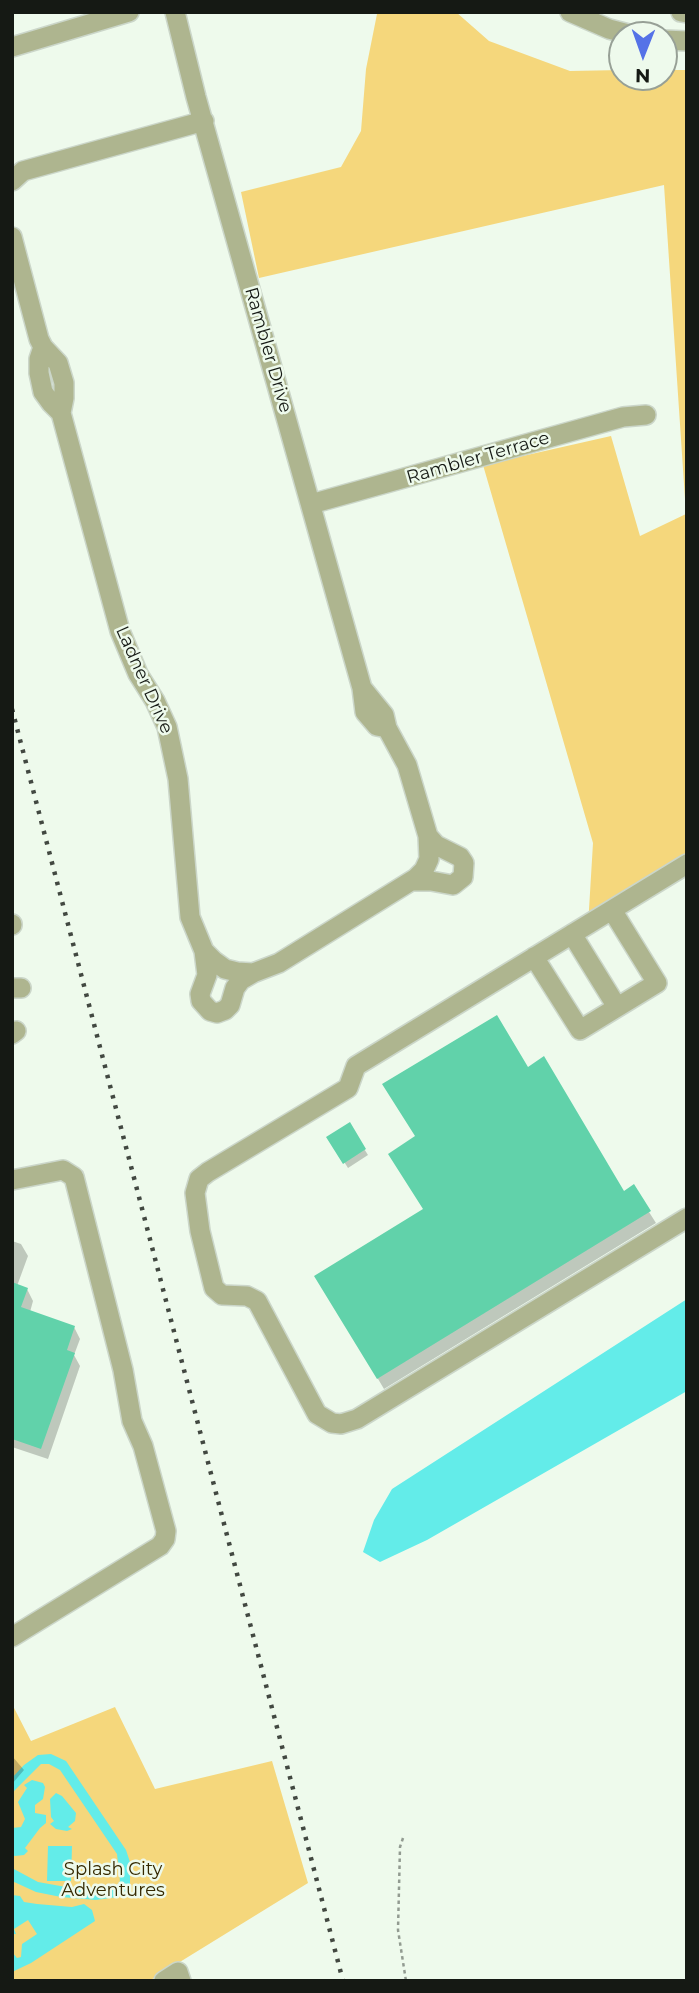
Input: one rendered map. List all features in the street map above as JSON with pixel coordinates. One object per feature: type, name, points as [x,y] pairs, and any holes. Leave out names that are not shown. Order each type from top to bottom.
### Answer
[{"type":"street","points":[[12,47],[129,12]]},
{"type":"street","name":"Rambler Drive","points":[[176,12],[362,688],[384,715],[387,729],[407,765],[428,836],[429,859],[424,870],[412,881]]},
{"type":"street","points":[[570,12],[608,29]]},
{"type":"street","points":[[681,12],[687,13]]},
{"type":"street","points":[[12,180],[23,171],[204,121]]},
{"type":"street","name":"Ladner Drive","points":[[12,237],[43,347],[58,363],[64,383],[61,413],[120,631],[138,674],[167,727],[178,779],[190,918],[204,951],[207,975],[200,994],[201,1001],[210,1011],[217,1013],[225,1010],[241,980],[279,963],[412,881]]},
{"type":"street","name":"Rambler Terrace","points":[[311,504],[623,417],[646,415]]},
{"type":"street","points":[[412,881],[453,885],[463,877],[466,870],[460,857],[442,850],[428,836]]},
{"type":"street","points":[[687,864],[356,1066],[348,1088],[208,1172],[199,1179],[195,1193],[200,1231],[214,1288],[222,1295],[247,1296],[257,1301],[317,1413],[332,1423],[341,1424],[369,1412],[687,1218]]},
{"type":"street","points":[[534,957],[580,1030],[657,983],[612,910]]},
{"type":"street","points":[[572,934],[617,1007]]},
{"type":"street","points":[[204,951],[225,969],[253,973]]},
{"type":"street","points":[[12,1180],[63,1170],[74,1177],[126,1381],[132,1421],[144,1446],[166,1531],[160,1546],[12,1637]]},
{"type":"path","points":[[403,1838],[400,1847],[398,1930],[406,1981]]},
{"type":"green space","points":[[456,12],[489,41],[570,71],[608,70],[608,91],[678,91],[678,70],[687,70],[687,863],[588,926],[593,843],[483,465],[611,436],[640,536],[686,514],[664,185],[259,278],[241,192],[341,167],[361,131],[366,69],[377,14]]},
{"type":"green space","name":"Splash City Adventures","points":[[12,1704],[31,1741],[115,1707],[155,1789],[272,1761],[308,1883],[149,1981],[12,1981]]},
{"type":"water","points":[[687,1299],[687,1391],[427,1540],[380,1562],[363,1552],[374,1520],[392,1489]]},
{"type":"water","points":[[51,1754],[66,1761],[126,1850],[130,1862],[130,1884],[127,1890],[117,1897],[96,1900],[61,1897],[36,1892],[12,1881],[12,1868],[38,1882],[94,1892],[111,1891],[120,1881],[117,1854],[60,1770],[49,1764],[41,1764],[12,1793],[12,1778],[24,1765],[38,1755]]},
{"type":"water","points":[[32,1780],[43,1783],[45,1787],[43,1799],[35,1805],[35,1813],[46,1815],[46,1823],[25,1848],[28,1851],[24,1855],[15,1856],[12,1855],[12,1828],[21,1827],[25,1819],[18,1802],[27,1788],[24,1785]]},
{"type":"water","points":[[56,1793],[62,1796],[76,1813],[75,1821],[68,1827],[72,1829],[67,1831],[56,1829],[50,1824],[54,1821],[51,1817],[50,1799]]},
{"type":"water","points":[[48,1846],[72,1846],[71,1881],[47,1881]]},
{"type":"water","points":[[12,1895],[20,1896],[24,1902],[37,1904],[72,1907],[84,1904],[92,1910],[95,1921],[31,1963],[12,1972],[12,1952],[17,1958],[21,1957],[22,1944],[37,1934],[28,1920],[14,1929],[16,1934],[12,1934]]},
{"type":"building","points":[[497,1015],[528,1067],[544,1056],[624,1191],[634,1184],[651,1211],[377,1379],[314,1276],[423,1209],[388,1154],[415,1136],[382,1084]]},
{"type":"building","points":[[350,1122],[366,1149],[343,1164],[326,1137]]},
{"type":"building","points":[[12,1282],[28,1288],[21,1307],[75,1326],[67,1350],[75,1353],[41,1449],[12,1439]]},
{"type":"railway","points":[[12,709],[343,1981]]}]
